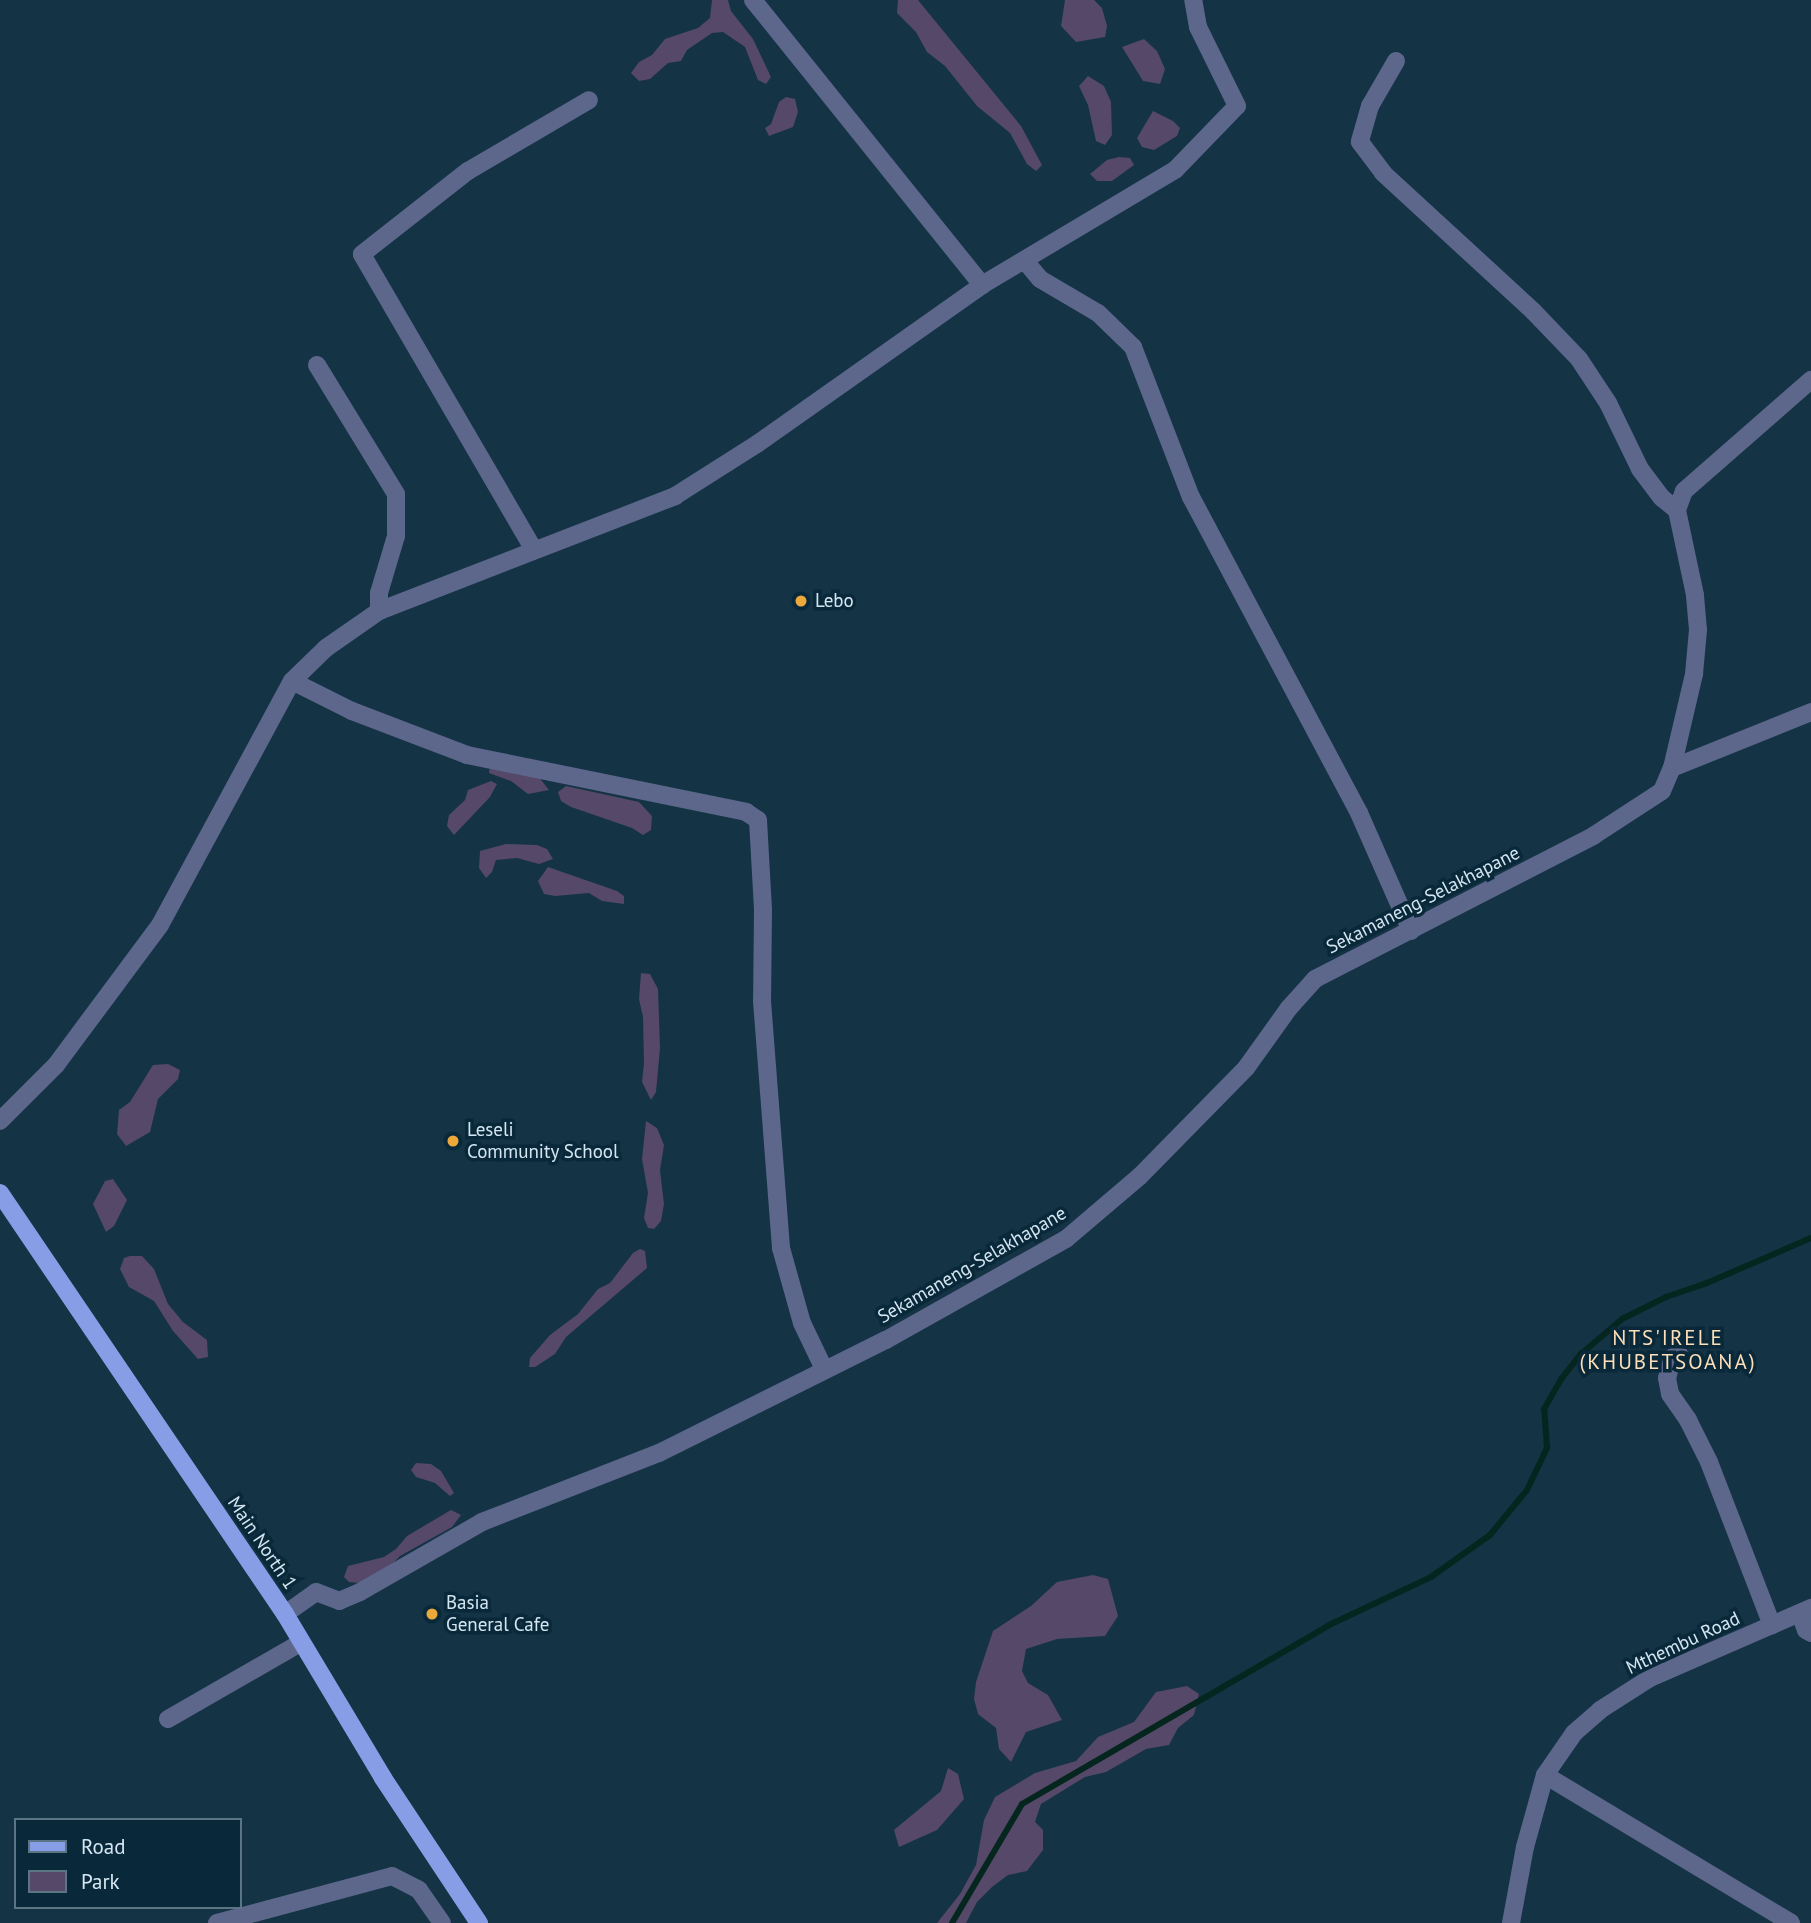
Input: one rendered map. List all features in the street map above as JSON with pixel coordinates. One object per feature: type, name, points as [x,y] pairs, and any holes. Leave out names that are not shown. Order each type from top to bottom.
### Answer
[{"type":"main road","name":"Main North 1","points":[[0,1193],[285,1614],[383,1778],[480,1923]]},
{"type":"street","points":[[753,0],[982,285]]},
{"type":"street","points":[[0,1121],[56,1065],[160,925],[292,681],[326,648],[379,611],[675,496],[757,444],[982,285],[1175,170],[1237,106],[1198,27],[1193,0]]},
{"type":"street","points":[[1396,61],[1370,106],[1360,142],[1383,173],[1533,311],[1579,359],[1608,403],[1640,468],[1662,498],[1677,510],[1684,491],[1811,380]]},
{"type":"street","points":[[534,550],[362,254],[467,171],[589,100]]},
{"type":"street","points":[[1025,261],[1040,279],[1098,313],[1133,347],[1191,497],[1359,813],[1411,930]]},
{"type":"street","points":[[317,365],[396,494],[396,536],[379,593],[379,611]]},
{"type":"street","name":"Sekamaneng-Selakhapane","points":[[285,1614],[316,1592],[339,1601],[360,1592],[482,1522],[659,1453],[886,1340],[1066,1240],[1140,1176],[1246,1068],[1289,1008],[1315,979],[1593,836],[1662,791],[1672,768],[1694,674],[1698,630],[1677,510]]},
{"type":"street","points":[[292,681],[352,711],[467,755],[746,812],[758,820],[763,910],[762,1001],[781,1248],[802,1323],[824,1369]]},
{"type":"street","points":[[1672,768],[1811,712]]},
{"type":"street","points":[[1679,1353],[1673,1357],[1667,1378],[1670,1394],[1688,1420],[1709,1461],[1772,1625]]},
{"type":"street","points":[[1805,1611],[1806,1630],[1811,1633]]},
{"type":"street","name":"Mthembu Road","points":[[1511,1923],[1525,1847],[1545,1775],[1574,1733],[1601,1710],[1650,1678],[1805,1611]]},
{"type":"street","points":[[168,1719],[300,1643]]},
{"type":"street","points":[[1545,1775],[1791,1923]]},
{"type":"street","points":[[217,1923],[393,1876],[419,1890],[442,1923]]},
{"type":"green space","points":[[712,0],[728,0],[731,11],[753,39],[771,77],[766,84],[758,80],[745,47],[723,32],[712,33],[687,50],[681,61],[668,63],[650,79],[639,81],[631,73],[639,62],[652,55],[665,39],[698,28],[710,18]]},
{"type":"green space","points":[[898,0],[918,0],[1021,126],[1042,165],[1036,171],[1027,164],[1010,133],[977,106],[945,66],[927,52],[916,32],[897,13]]},
{"type":"green space","points":[[1065,0],[1094,0],[1102,8],[1107,26],[1105,37],[1076,42],[1061,26]]},
{"type":"green space","points":[[1144,39],[1157,51],[1165,69],[1160,84],[1143,81],[1122,47]]},
{"type":"green space","points":[[1088,76],[1104,86],[1111,102],[1112,135],[1105,145],[1096,141],[1088,105],[1079,86]]},
{"type":"green space","points":[[786,97],[795,99],[798,112],[793,127],[769,136],[765,128],[771,124],[779,102]]},
{"type":"green space","points":[[1153,111],[1173,121],[1180,128],[1177,136],[1154,150],[1142,147],[1137,138]]},
{"type":"green space","points":[[1130,158],[1134,165],[1112,181],[1097,181],[1090,174],[1107,160]]},
{"type":"green space","points":[[490,765],[538,776],[549,790],[528,794],[511,781],[489,773]]},
{"type":"green space","points":[[491,781],[497,784],[490,797],[454,835],[447,826],[449,815],[465,800],[468,790]]},
{"type":"green space","points":[[566,786],[639,802],[652,816],[651,830],[643,835],[632,828],[571,807],[561,801],[558,792]]},
{"type":"green space","points":[[506,844],[537,845],[547,849],[553,859],[539,864],[517,858],[496,860],[492,872],[486,878],[479,868],[480,851]]},
{"type":"green space","points":[[548,867],[617,891],[624,896],[624,904],[602,901],[589,893],[555,896],[544,894],[538,881]]},
{"type":"green space","points":[[641,973],[650,974],[658,989],[660,1048],[656,1092],[651,1100],[642,1082],[643,1017],[639,999]]},
{"type":"green space","points":[[168,1064],[180,1070],[178,1079],[158,1099],[150,1132],[126,1146],[117,1134],[119,1110],[130,1102],[153,1065]]},
{"type":"green space","points":[[646,1121],[657,1128],[664,1145],[660,1170],[664,1204],[661,1221],[654,1229],[648,1228],[644,1218],[648,1193],[642,1159]]},
{"type":"green space","points":[[113,1179],[127,1200],[114,1226],[106,1232],[93,1204],[105,1181]]},
{"type":"green space","points":[[640,1249],[645,1251],[647,1268],[566,1337],[555,1354],[535,1367],[529,1367],[530,1358],[550,1335],[578,1314],[598,1289],[610,1283],[633,1253]]},
{"type":"green space","points":[[142,1256],[154,1269],[168,1304],[183,1322],[207,1340],[208,1357],[198,1359],[173,1331],[154,1301],[129,1287],[120,1269],[124,1258]]},
{"type":"green space","points":[[416,1463],[431,1464],[441,1471],[454,1493],[450,1496],[435,1483],[416,1477],[411,1470]]},
{"type":"green space","points":[[451,1510],[461,1515],[452,1527],[400,1556],[390,1566],[359,1583],[349,1582],[344,1577],[348,1566],[384,1557],[396,1549],[407,1536]]},
{"type":"green space","points":[[1093,1575],[1108,1579],[1118,1616],[1105,1636],[1057,1639],[1026,1649],[1022,1671],[1028,1683],[1048,1695],[1062,1720],[1026,1732],[1011,1762],[999,1749],[996,1728],[978,1714],[974,1699],[976,1682],[993,1631],[1031,1606],[1057,1582]]},
{"type":"green space","points":[[1187,1686],[1199,1694],[1194,1715],[1178,1728],[1169,1745],[1146,1749],[1106,1772],[1085,1777],[1041,1804],[1035,1822],[1043,1830],[1043,1850],[1027,1871],[1008,1875],[992,1887],[977,1902],[966,1923],[937,1923],[960,1894],[976,1865],[984,1820],[995,1797],[1035,1773],[1076,1761],[1098,1737],[1134,1722],[1156,1692]]},
{"type":"green space","points":[[948,1768],[958,1774],[964,1799],[937,1830],[899,1847],[894,1830],[941,1791]]},
{"type":"waterway","points":[[952,1923],[1022,1804],[1329,1625],[1431,1577],[1490,1535],[1527,1490],[1547,1448],[1544,1409],[1562,1378],[1581,1354],[1622,1319],[1666,1297],[1707,1283],[1811,1238]]},
{"type":"place","name":"Lebo","points":[[801,601]]},
{"type":"place","name":"Leseli Community School","points":[[453,1141]]},
{"type":"place","name":"Basia General Cafe","points":[[432,1614]]},
{"type":"district","name":"NTS'IRELE (KHUBETSOANA)","points":[[1668,1350]]}]
